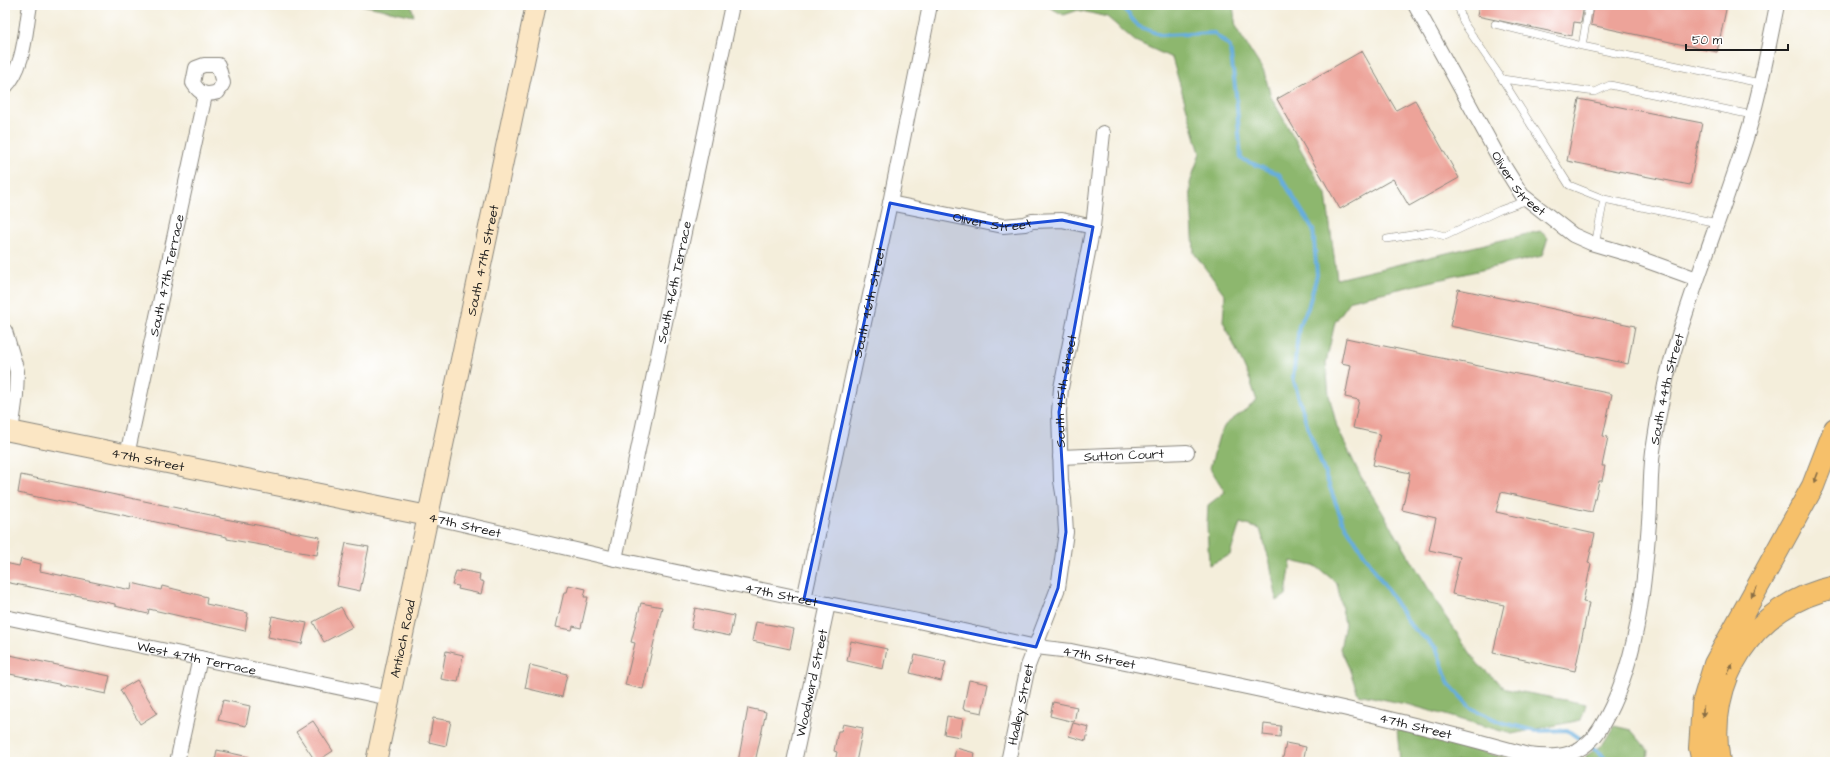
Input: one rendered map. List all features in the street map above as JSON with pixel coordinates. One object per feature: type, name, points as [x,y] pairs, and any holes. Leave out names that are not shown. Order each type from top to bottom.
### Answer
[{"type":"highway","points":[[1703,762],[1700,748],[1703,704],[1715,664],[1813,486],[1835,429]]},
{"type":"highway","points":[[1719,762],[1716,729],[1725,681],[1749,638],[1769,618],[1792,601],[1821,590],[1835,587]]},
{"type":"main road","name":"South 47th Street","points":[[428,516],[536,5]]},
{"type":"main road","name":"47th Street","points":[[8,431],[428,516]]},
{"type":"main road","name":"Antioch Road","points":[[376,762],[428,516]]},
{"type":"street","points":[[5,87],[13,77],[19,65],[30,5]]},
{"type":"street","name":"South 46th Terrace","points":[[615,559],[732,5]]},
{"type":"street","name":"South 46th Street","points":[[804,599],[890,203],[930,5]]},
{"type":"street","name":"Oliver Street","points":[[1415,5],[1500,160],[1522,195],[1573,235],[1595,245],[1625,253],[1697,279]]},
{"type":"street","name":"South 44th Street","points":[[1558,757],[1579,749],[1594,737],[1601,727],[1618,691],[1627,666],[1636,628],[1644,582],[1653,450],[1668,370],[1697,279],[1743,150],[1760,83],[1777,5]]},
{"type":"street","name":"South 47th Terrace","points":[[126,456],[204,95]]},
{"type":"street","name":"South 45th Street","points":[[1036,647],[1058,588],[1066,532],[1060,457],[1059,412],[1061,388],[1093,227],[1103,133]]},
{"type":"street","name":"Oliver Street","points":[[890,203],[1002,226],[1025,224],[1032,221],[1062,220],[1093,227]]},
{"type":"street","points":[[5,331],[17,371],[16,395],[8,431]]},
{"type":"street","name":"Sutton Court","points":[[1060,457],[1187,452]]},
{"type":"street","name":"47th Street","points":[[428,516],[615,559],[804,599],[902,617],[1003,638],[1036,647],[1071,651],[1300,698],[1413,724],[1528,755],[1537,759],[1558,757]]},
{"type":"street","name":"Woodward Street","points":[[794,762],[828,604]]},
{"type":"street","name":"West 47th Terrace","points":[[5,617],[390,698]]},
{"type":"street","name":"Hadley Street","points":[[1008,762],[1028,666],[1036,647]]},
{"type":"street","points":[[177,762],[200,658]]},
{"type":"lane","points":[[1458,5],[1463,22],[1502,78],[1569,185],[1604,199],[1717,223]]},
{"type":"lane","points":[[1582,46],[1589,5]]},
{"type":"lane","points":[[1495,24],[1582,46],[1760,83]]},
{"type":"lane","points":[[1502,78],[1595,92],[1610,85],[1752,115]]},
{"type":"lane","points":[[1595,245],[1604,199]]},
{"type":"lane","points":[[1386,239],[1430,232],[1445,236],[1500,210],[1528,200]]},
{"type":"highlighted area","points":[[890,203],[1003,226],[1062,220],[1093,227],[1059,412],[1066,532],[1058,588],[1036,647],[804,599]]},
{"type":"green space","points":[[362,5],[411,5],[414,16]]},
{"type":"green space","points":[[1045,5],[1233,5],[1236,28],[1264,72],[1271,97],[1326,194],[1337,279],[1540,231],[1548,238],[1542,256],[1351,300],[1335,322],[1326,363],[1329,395],[1337,427],[1360,475],[1445,616],[1478,664],[1506,689],[1586,704],[1581,720],[1512,734],[1410,705],[1358,694],[1349,668],[1340,649],[1345,624],[1337,583],[1317,567],[1291,561],[1286,595],[1277,601],[1270,563],[1260,529],[1240,523],[1230,555],[1209,565],[1207,525],[1208,505],[1225,492],[1210,468],[1219,436],[1225,425],[1257,401],[1250,380],[1223,321],[1225,295],[1194,253],[1190,183],[1200,153],[1172,58],[1135,41],[1107,17],[1078,10],[1064,15]]},
{"type":"green space","points":[[1614,726],[1631,730],[1648,750],[1647,762],[1586,762],[1586,756],[1603,744]]},
{"type":"green space","points":[[1397,729],[1508,759],[1508,762],[1400,762]]},
{"type":"building","points":[[1479,5],[1584,5],[1581,23],[1574,22],[1572,36],[1477,16]]},
{"type":"building","points":[[1594,5],[1727,5],[1717,52],[1591,25]]},
{"type":"building","points":[[1362,51],[1396,110],[1415,100],[1459,178],[1409,206],[1393,179],[1340,209],[1277,99]]},
{"type":"building","points":[[1579,99],[1702,123],[1690,185],[1567,161]]},
{"type":"building","points":[[1458,289],[1635,326],[1628,364],[1450,326]]},
{"type":"building","points":[[1346,338],[1612,394],[1603,436],[1608,437],[1602,466],[1605,466],[1602,481],[1599,481],[1592,512],[1501,492],[1496,512],[1595,534],[1588,563],[1591,564],[1583,602],[1589,603],[1575,671],[1493,653],[1504,605],[1452,594],[1460,557],[1429,550],[1436,518],[1402,510],[1410,473],[1373,465],[1380,434],[1353,428],[1359,400],[1345,397],[1351,365],[1341,363]]},
{"type":"building","points":[[21,475],[220,518],[320,537],[317,555],[227,539],[227,537],[18,493]]},
{"type":"building","points":[[346,543],[369,547],[360,591],[337,586]]},
{"type":"building","points":[[21,559],[41,564],[40,571],[131,590],[132,583],[161,590],[162,586],[207,597],[206,604],[248,613],[245,631],[149,609],[148,614],[115,606],[115,604],[5,582],[5,563],[19,566]]},
{"type":"building","points":[[460,570],[480,574],[479,580],[484,582],[481,594],[458,589],[459,586],[452,585],[456,571],[460,572]]},
{"type":"building","points":[[569,585],[586,589],[584,597],[588,597],[581,628],[573,626],[572,630],[556,627],[564,592],[567,592]]},
{"type":"building","points":[[641,603],[662,607],[643,689],[625,685],[635,643],[631,642]]},
{"type":"building","points":[[341,607],[352,627],[324,642],[313,622]]},
{"type":"building","points":[[695,608],[734,616],[730,636],[691,628]]},
{"type":"building","points":[[272,616],[307,623],[302,644],[268,637]]},
{"type":"building","points":[[756,622],[794,629],[790,649],[752,641]]},
{"type":"building","points":[[851,641],[887,649],[883,669],[847,661]]},
{"type":"building","points":[[446,651],[463,655],[458,682],[441,679]]},
{"type":"building","points":[[5,654],[110,676],[106,694],[5,673]]},
{"type":"building","points":[[915,655],[946,662],[941,681],[910,673]]},
{"type":"building","points":[[530,665],[567,674],[562,697],[525,688]]},
{"type":"building","points":[[137,680],[157,713],[140,724],[120,690]]},
{"type":"building","points":[[969,680],[988,684],[982,713],[963,709]]},
{"type":"building","points":[[223,700],[250,706],[246,726],[218,720]]},
{"type":"building","points":[[1053,702],[1077,707],[1074,722],[1050,716]]},
{"type":"building","points":[[748,708],[766,712],[755,762],[738,762]]},
{"type":"building","points":[[947,716],[963,719],[960,737],[944,734]]},
{"type":"building","points":[[433,718],[451,721],[446,746],[429,742]]},
{"type":"building","points":[[313,721],[333,751],[316,762],[296,732]]},
{"type":"building","points":[[1073,723],[1089,727],[1086,741],[1069,736]]},
{"type":"building","points":[[843,724],[863,728],[856,762],[835,762],[837,752],[834,751],[838,731],[841,731]]},
{"type":"building","points":[[1264,724],[1281,726],[1280,737],[1263,735]]},
{"type":"building","points":[[1286,743],[1306,747],[1303,762],[1282,762]]},
{"type":"building","points":[[956,748],[975,753],[973,762],[953,762]]},
{"type":"building","points":[[217,750],[249,757],[248,762],[215,762]]},
{"type":"waterway","points":[[1121,5],[1138,26],[1161,35],[1214,33],[1230,47],[1236,94],[1241,159],[1279,174],[1313,229],[1317,275],[1308,308],[1299,326],[1293,378],[1307,425],[1342,520],[1411,626],[1436,648],[1449,684],[1471,708],[1500,722],[1535,731],[1567,730],[1603,755],[1608,762]]}]
